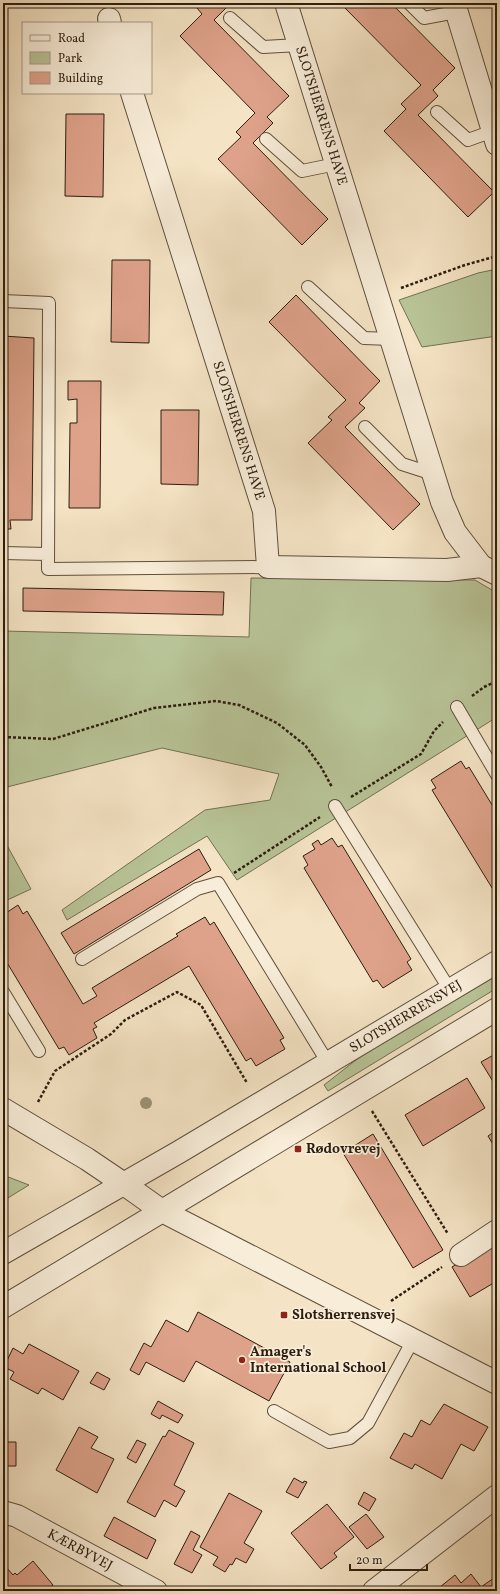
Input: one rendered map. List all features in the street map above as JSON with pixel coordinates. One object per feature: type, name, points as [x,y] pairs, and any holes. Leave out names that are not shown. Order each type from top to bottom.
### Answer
[{"type":"street","name":"SLOTSHERRENS HAVE","points":[[286,3],[442,502],[455,532],[489,570]]},
{"type":"street","points":[[455,8],[495,137]]},
{"type":"street","name":"SLOTSHERRENS HAVE","points":[[132,94],[264,511],[268,567],[489,570]]},
{"type":"street","name":"SLOTSHERRENSVEJ","points":[[3,1253],[260,1104],[497,962]]},
{"type":"street","points":[[3,1307],[497,1010]]},
{"type":"street","points":[[3,1109],[87,1158],[162,1211],[497,1383]]},
{"type":"street","points":[[461,1255],[497,1231]]},
{"type":"street","points":[[374,1591],[497,1496]]},
{"type":"street","name":"KÆRBYVEJ","points":[[3,1512],[17,1516],[156,1591]]},
{"type":"lane","points":[[409,3],[424,18],[455,8]]},
{"type":"lane","points":[[230,18],[263,47],[299,44]]},
{"type":"lane","points":[[437,112],[468,140],[495,137]]},
{"type":"lane","points":[[266,139],[302,171],[336,164]]},
{"type":"lane","points":[[308,287],[364,338],[391,339]]},
{"type":"lane","points":[[3,302],[49,303],[48,569],[268,567]]},
{"type":"lane","points":[[365,427],[402,464],[433,474]]},
{"type":"lane","points":[[3,553],[47,554]]},
{"type":"lane","points":[[457,707],[497,775]]},
{"type":"lane","points":[[335,806],[450,990]]},
{"type":"lane","points":[[82,959],[197,889],[218,883],[328,1063]]},
{"type":"lane","points":[[3,992],[39,1051]]},
{"type":"lane","points":[[274,1412],[329,1442],[350,1438],[368,1422],[413,1340]]},
{"type":"path","points":[[378,296],[464,265],[497,256]]},
{"type":"path","points":[[218,883],[335,806],[421,754],[434,731],[457,707],[484,687],[497,681]]},
{"type":"path","points":[[3,737],[53,739],[154,708],[216,701],[240,705],[277,723],[305,745],[321,767],[338,798],[335,806]]},
{"type":"path","points":[[27,1123],[55,1072],[111,1034],[125,1020],[177,992],[201,1005],[260,1104]]},
{"type":"path","points":[[360,1092],[461,1255],[367,1316]]},
{"type":"green space","points":[[497,269],[497,336],[422,347],[399,300],[478,273]]},
{"type":"green space","points":[[251,578],[475,580],[497,593],[497,717],[237,880],[207,836],[67,920],[62,910],[205,810],[270,800],[279,774],[162,748],[3,788],[3,631],[249,637]]},
{"type":"green space","points":[[3,838],[31,889],[3,902]]},
{"type":"green space","points":[[497,972],[497,988],[328,1091],[324,1085],[356,1060],[393,1035]]},
{"type":"green space","points":[[3,1175],[29,1185],[3,1201]]},
{"type":"building","points":[[202,3],[231,3],[214,20],[289,96],[267,117],[273,123],[253,143],[328,219],[302,245],[218,159],[241,137],[236,132],[255,113],[180,36],[202,14],[197,8]]},
{"type":"building","points":[[351,3],[391,3],[455,68],[433,90],[438,96],[418,115],[494,192],[468,217],[384,131],[406,109],[401,104],[421,85],[345,8]]},
{"type":"building","points":[[66,114],[104,114],[103,197],[65,196]]},
{"type":"building","points":[[112,260],[150,260],[149,343],[111,342]]},
{"type":"building","points":[[296,295],[380,381],[359,403],[365,408],[345,427],[420,504],[393,530],[308,443],[332,420],[328,417],[346,400],[269,322]]},
{"type":"building","points":[[3,336],[34,338],[32,520],[10,520],[11,529],[3,529]]},
{"type":"building","points":[[68,381],[101,381],[100,508],[69,508],[70,423],[77,423],[77,399],[68,400]]},
{"type":"building","points":[[161,410],[199,410],[198,485],[161,484]]},
{"type":"building","points":[[23,588],[224,592],[223,615],[23,611]]},
{"type":"building","points":[[461,761],[466,769],[469,767],[497,813],[497,896],[432,790],[436,788],[431,780]]},
{"type":"building","points":[[332,838],[338,847],[342,845],[411,959],[407,962],[412,970],[383,988],[377,980],[373,982],[304,868],[308,865],[303,856],[315,849],[312,844],[318,840],[321,845]]},
{"type":"building","points":[[199,849],[211,870],[74,954],[61,933]]},
{"type":"building","points":[[18,905],[23,914],[27,911],[83,1004],[97,996],[92,988],[178,936],[176,934],[205,917],[210,925],[214,922],[284,1038],[280,1040],[285,1049],[256,1066],[251,1058],[246,1061],[189,966],[94,1023],[97,1027],[93,1029],[97,1038],[69,1055],[64,1047],[59,1049],[3,956],[3,915]]},
{"type":"building","points":[[497,1053],[497,1088],[481,1062]]},
{"type":"building","points":[[467,1078],[485,1108],[423,1146],[405,1115]]},
{"type":"building","points":[[497,1130],[497,1151],[488,1136]]},
{"type":"building","points":[[373,1134],[443,1250],[413,1268],[343,1153]]},
{"type":"building","points":[[497,1240],[497,1281],[470,1297],[452,1267]]},
{"type":"building","points":[[198,1312],[290,1362],[269,1401],[196,1361],[184,1382],[146,1362],[139,1375],[130,1370],[144,1343],[151,1347],[166,1320],[188,1332]]},
{"type":"building","points":[[29,1344],[79,1371],[63,1400],[42,1388],[38,1394],[10,1379],[14,1372],[4,1367],[13,1348],[23,1354]]},
{"type":"building","points":[[97,1372],[110,1379],[104,1390],[90,1383]]},
{"type":"building","points":[[158,1401],[183,1415],[178,1423],[162,1415],[160,1419],[151,1414]]},
{"type":"building","points":[[444,1404],[488,1427],[474,1451],[461,1444],[442,1479],[415,1464],[412,1469],[390,1458],[404,1433],[412,1437],[421,1420],[430,1425]]},
{"type":"building","points":[[79,1427],[98,1437],[91,1448],[114,1459],[97,1493],[56,1470]]},
{"type":"building","points":[[169,1430],[194,1443],[174,1485],[185,1491],[176,1507],[164,1500],[155,1517],[127,1502],[163,1436],[165,1437]]},
{"type":"building","points":[[137,1440],[146,1444],[136,1463],[127,1458]]},
{"type":"building","points":[[3,1442],[16,1442],[16,1466],[3,1466]]},
{"type":"building","points":[[294,1478],[303,1483],[304,1481],[307,1482],[298,1498],[286,1492]]},
{"type":"building","points":[[364,1492],[376,1499],[369,1511],[358,1504]]},
{"type":"building","points":[[229,1493],[262,1511],[244,1543],[254,1549],[246,1563],[236,1558],[225,1572],[213,1565],[218,1557],[200,1547]]},
{"type":"building","points":[[327,1504],[354,1537],[334,1553],[337,1557],[321,1569],[291,1533]]},
{"type":"building","points":[[366,1514],[384,1537],[367,1549],[349,1527]]},
{"type":"building","points":[[114,1517],[156,1540],[147,1559],[104,1536]]},
{"type":"building","points":[[191,1531],[200,1536],[193,1550],[202,1555],[192,1573],[174,1564]]},
{"type":"building","points":[[33,1561],[53,1585],[45,1591],[3,1591],[3,1569],[6,1567],[13,1575],[15,1573],[17,1575]]},
{"type":"building","points":[[471,1574],[481,1587],[494,1578],[497,1582],[497,1591],[435,1591],[455,1575],[461,1583]]},
{"type":"place","name":"Rødovrevej","points":[[298,1149]]},
{"type":"place","name":"Slotsherrensvej","points":[[284,1315]]},
{"type":"place","name":"Amager's International School","points":[[242,1360]]}]
